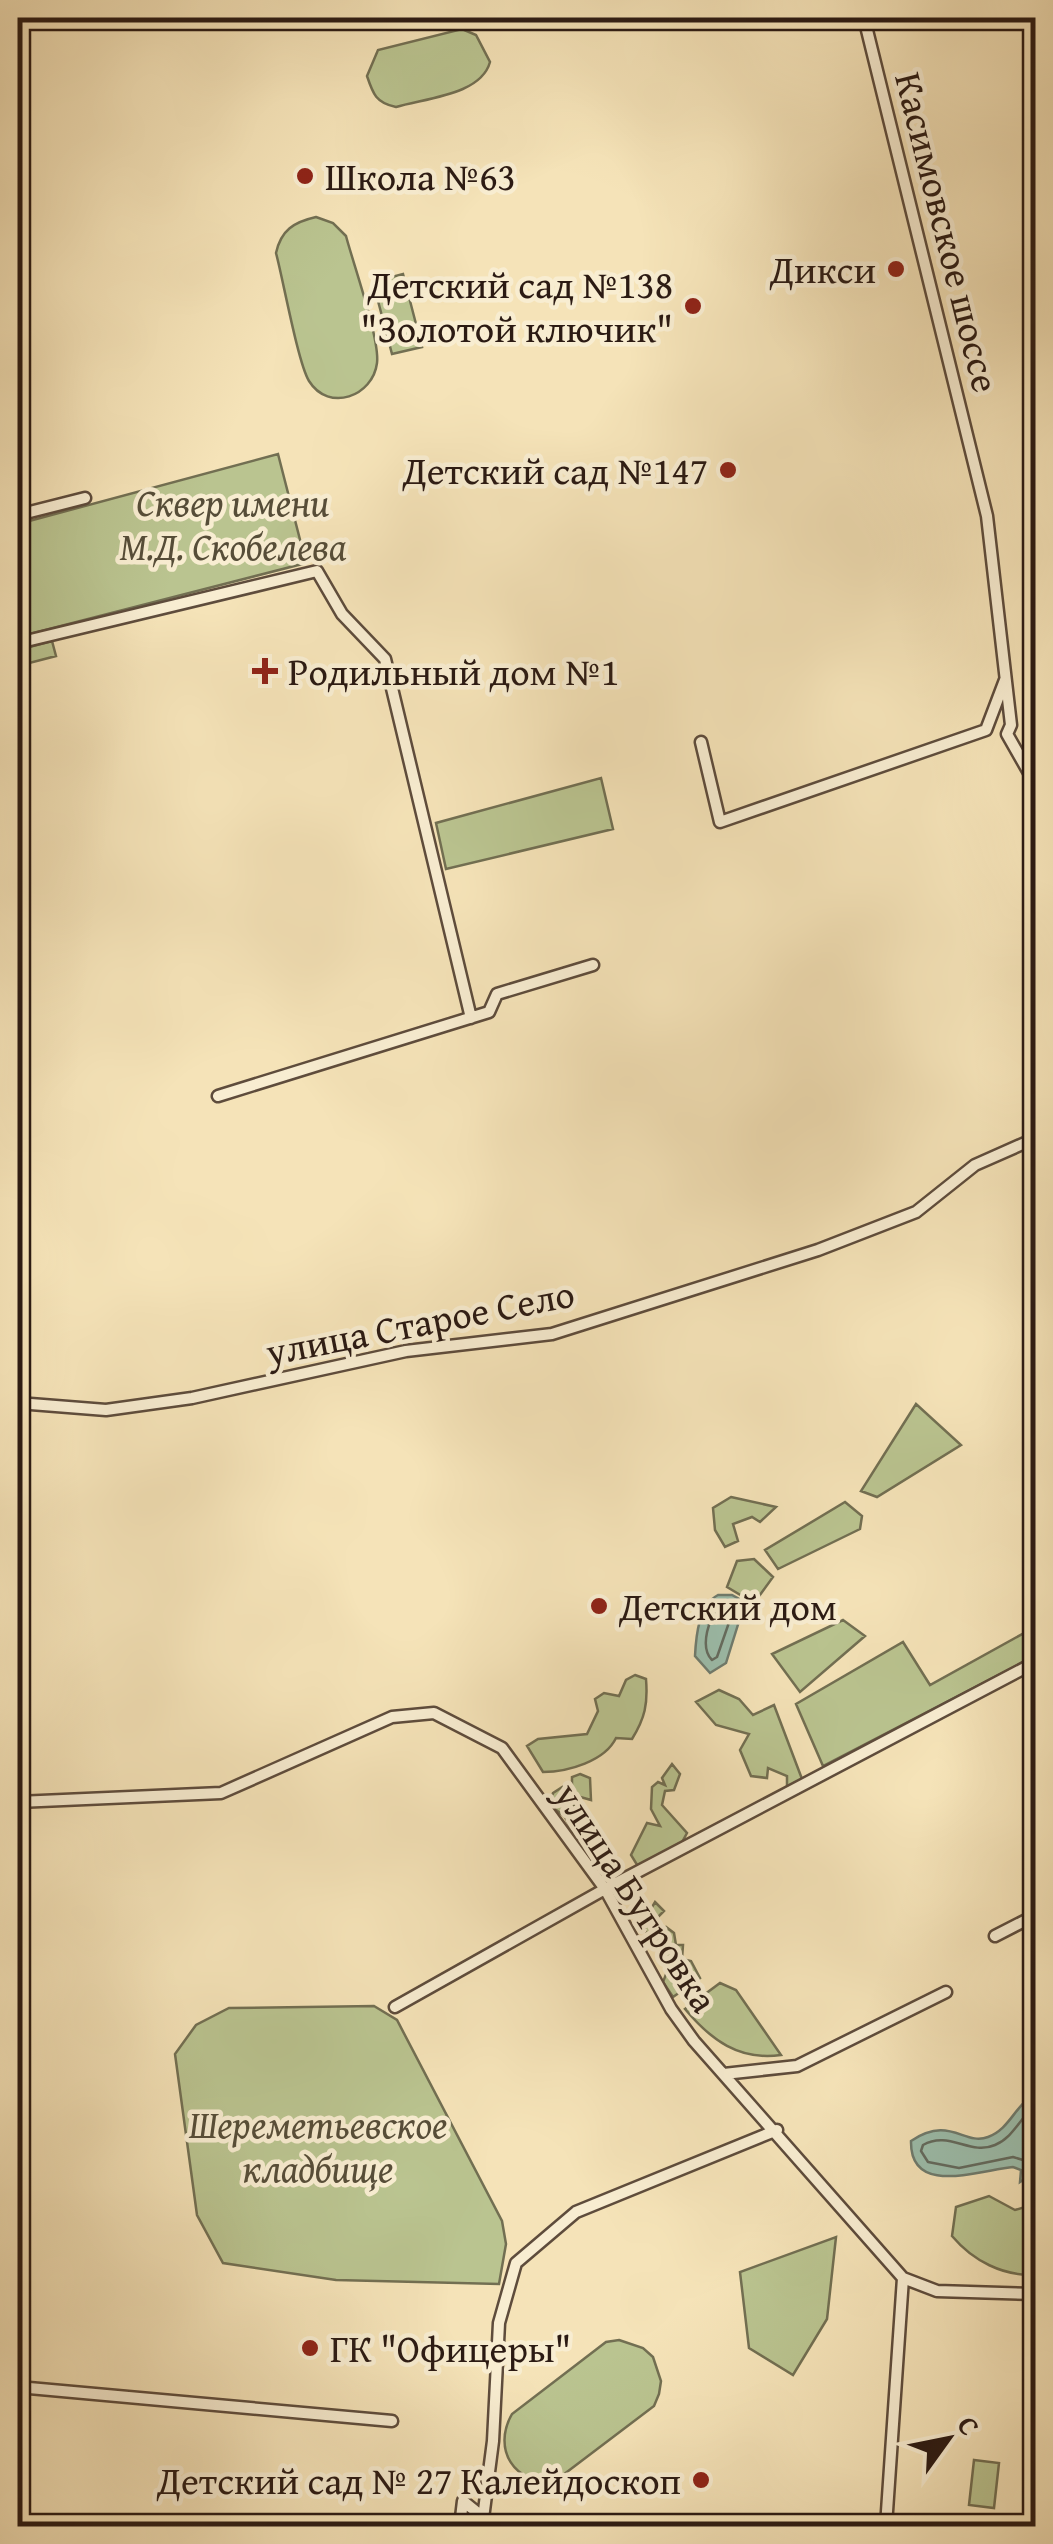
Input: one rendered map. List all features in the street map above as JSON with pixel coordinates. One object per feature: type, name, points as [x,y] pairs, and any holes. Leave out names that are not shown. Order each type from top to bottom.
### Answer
[{"type":"street","name":"Касимовское шоссе","points":[[864,18],[987,516],[1010,725],[1007,734]]},
{"type":"street","points":[[18,516],[85,498]]},
{"type":"street","points":[[18,644],[316,572],[342,614],[385,659],[471,1018]]},
{"type":"street","points":[[986,730],[1005,678]]},
{"type":"street","points":[[701,742],[720,822],[986,730],[1007,734],[1036,785]]},
{"type":"street","points":[[218,1096],[489,1012],[497,994],[593,965]]},
{"type":"street","name":"улица Старое Село","points":[[18,1403],[114,1409],[192,1398],[406,1351],[552,1334],[818,1250],[916,1212],[975,1165],[1036,1138]]},
{"type":"street","points":[[1036,1381],[1036,1395]]},
{"type":"street","points":[[395,2008],[605,1888],[1036,1662]]},
{"type":"street","name":"улица Бугровка","points":[[18,1802],[221,1793],[392,1717],[434,1713],[502,1748],[605,1888],[671,2010],[902,2278]]},
{"type":"street","points":[[996,1936],[1036,1915]]},
{"type":"street","points":[[724,2074],[797,2066],[946,1992]]},
{"type":"street","points":[[484,2522],[499,2324],[516,2263],[576,2212],[777,2130]]},
{"type":"street","points":[[886,2526],[902,2278],[937,2291],[1036,2294]]},
{"type":"street","points":[[18,2387],[392,2421]]},
{"type":"street","points":[[460,2526],[462,2501],[484,2522]]},
{"type":"green space","points":[[462,29],[476,35],[490,62],[476,82],[451,94],[396,107],[376,97],[367,76],[378,50]]},
{"type":"green space","points":[[316,217],[333,223],[346,236],[377,352],[374,375],[368,384],[359,392],[338,398],[318,391],[309,381],[276,253],[290,228]]},
{"type":"green space","points":[[403,274],[422,347],[392,354],[373,282]]},
{"type":"green space","name":"Сквер имени М.Д. Скобелева","points":[[278,454],[306,563],[18,637],[18,524]]},
{"type":"green space","points":[[52,641],[56,656],[18,666],[18,650]]},
{"type":"green space","points":[[601,778],[613,829],[446,869],[436,823]]},
{"type":"green space","points":[[916,1404],[961,1445],[877,1497],[861,1491]]},
{"type":"green space","points":[[731,1497],[776,1507],[760,1522],[752,1517],[733,1524],[738,1541],[725,1547],[715,1530],[713,1508]]},
{"type":"green space","points":[[845,1502],[862,1516],[860,1529],[778,1569],[765,1550]]},
{"type":"green space","points":[[754,1559],[773,1577],[754,1603],[727,1587],[737,1561]]},
{"type":"green space","points":[[843,1620],[865,1636],[800,1692],[772,1654]]},
{"type":"green space","points":[[1035,1627],[1035,1656],[823,1766],[796,1704],[903,1642],[930,1685]]},
{"type":"green space","points":[[635,1675],[646,1679],[646,1696],[643,1717],[632,1739],[616,1738],[603,1753],[585,1764],[543,1772],[527,1746],[538,1739],[587,1734],[598,1711],[595,1699],[604,1693],[619,1696],[626,1680]]},
{"type":"green space","points":[[719,1690],[739,1699],[753,1715],[774,1705],[802,1779],[787,1787],[787,1776],[768,1768],[767,1778],[751,1776],[740,1750],[749,1734],[716,1725],[696,1702]]},
{"type":"green space","points":[[672,1764],[680,1774],[674,1790],[665,1791],[662,1805],[687,1833],[681,1844],[639,1868],[631,1855],[647,1823],[660,1826],[651,1809],[652,1787],[658,1782],[665,1785],[662,1778]]},
{"type":"green space","points":[[580,1774],[590,1778],[591,1800],[577,1796],[573,1809],[583,1812],[608,1866],[598,1869],[584,1846],[578,1845],[565,1817],[550,1805],[553,1793],[564,1786],[572,1789],[572,1777]]},
{"type":"green space","points":[[655,1902],[664,1911],[653,1922],[657,1930],[666,1927],[674,1933],[676,1945],[683,1945],[682,1959],[691,1961],[700,1978],[673,1997],[663,1982],[670,1964],[642,1924]]},
{"type":"green space","points":[[720,1983],[736,1990],[781,2055],[752,2055],[727,2046],[685,2009]]},
{"type":"green space","name":"Шереметьевское кладбище","points":[[374,2006],[397,2020],[502,2221],[506,2244],[499,2284],[336,2280],[223,2263],[197,2215],[175,2054],[196,2025],[229,2008]]},
{"type":"green space","points":[[989,2196],[1015,2210],[1035,2204],[1035,2275],[1011,2273],[989,2265],[952,2236],[956,2207]]},
{"type":"green space","points":[[836,2237],[827,2319],[793,2375],[749,2348],[740,2272]]},
{"type":"green space","points":[[619,2340],[643,2348],[653,2357],[661,2381],[654,2406],[555,2481],[541,2481],[518,2471],[506,2452],[506,2427],[512,2414],[606,2342]]},
{"type":"green space","points":[[974,2460],[999,2463],[994,2508],[969,2505]]},
{"type":"water","points":[[718,1595],[732,1595],[745,1602],[726,1663],[710,1673],[695,1656],[696,1639],[703,1613]]},
{"type":"water","points":[[1035,2094],[1035,2172],[1020,2182],[1021,2170],[1013,2167],[966,2175],[934,2175],[922,2169],[914,2158],[911,2141],[936,2131],[979,2139],[988,2137]]},
{"type":"place","name":"Школа №63","points":[[305,176]]},
{"type":"place","name":"Дикси","points":[[896,269]]},
{"type":"place","name":"Детский сад №138 \"Золотой ключик\"","points":[[693,306]]},
{"type":"place","name":"Детский сад №147","points":[[728,470]]},
{"type":"place","name":"Родильный дом №1","points":[[265,671]]},
{"type":"place","name":"Детский дом","points":[[599,1606]]},
{"type":"place","name":"ГК \"Офицеры\"","points":[[310,2348]]},
{"type":"place","name":"Детский сад № 27 Калейдоскоп","points":[[701,2480]]}]
